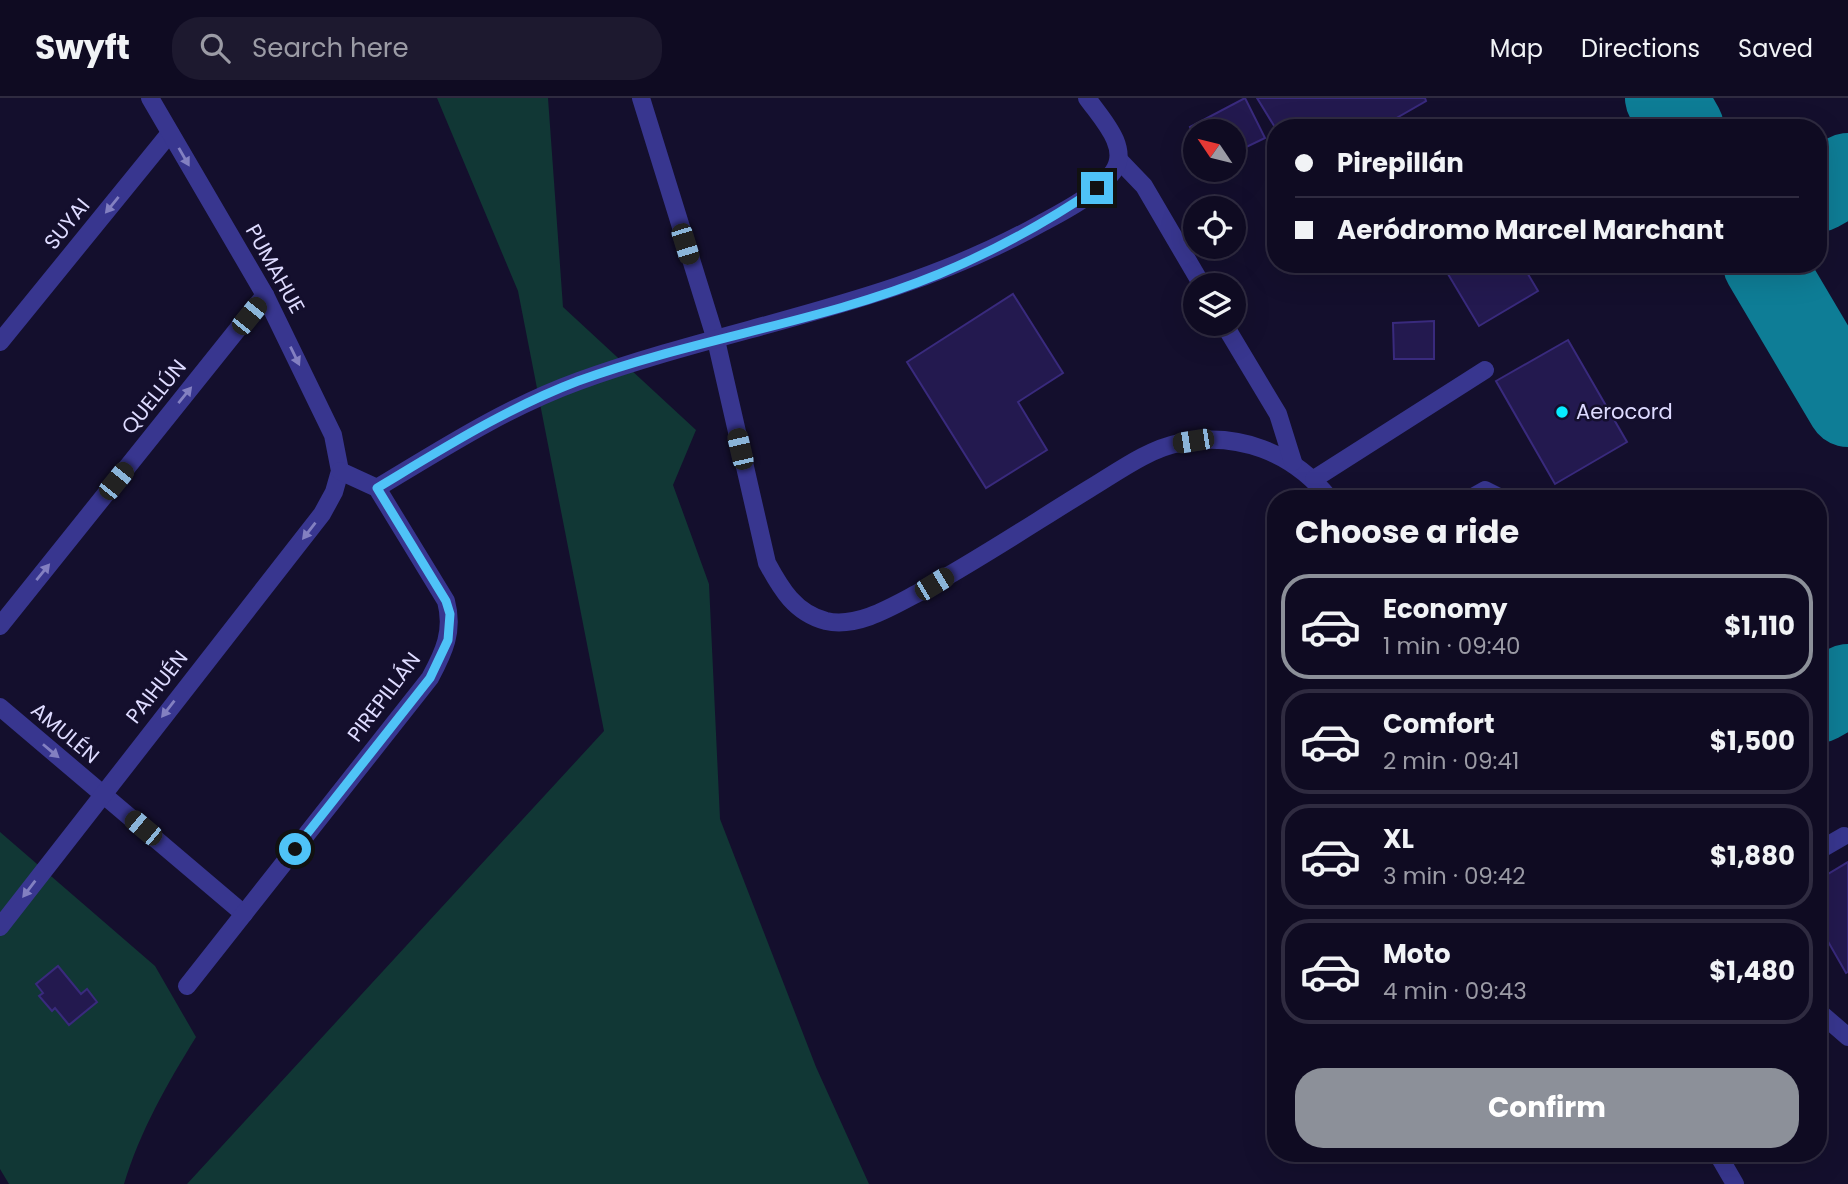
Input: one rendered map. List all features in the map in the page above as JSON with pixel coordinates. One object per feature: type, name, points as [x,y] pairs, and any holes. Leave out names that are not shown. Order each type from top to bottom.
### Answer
[{"type":"street","name":"PUMAHUE","points":[[150,98],[265,295],[333,435],[340,471]]},
{"type":"street","points":[[641,98],[716,340],[767,563],[794,606],[827,621],[848,621],[895,605],[1132,464],[1176,443],[1210,438],[1264,448],[1293,462],[1323,490]]},
{"type":"street","points":[[340,471],[377,488],[535,399],[578,382],[864,299],[937,275],[1009,242],[1097,188],[1113,172],[1119,160],[1117,142],[1087,98]]},
{"type":"street","name":"SUYAI","points":[[0,342],[170,133]]},
{"type":"street","points":[[1119,160],[1143,186],[1195,273]]},
{"type":"street","name":"QUELLÚN","points":[[0,626],[265,295]]},
{"type":"street","points":[[1231,336],[1278,414],[1293,462]]},
{"type":"street","points":[[1314,479],[1485,370]]},
{"type":"street","name":"PAIHUÉN","points":[[0,927],[322,514],[334,492],[340,471]]},
{"type":"street","name":"PIREPILLÁN","points":[[187,986],[430,678],[448,640],[450,614],[446,601],[377,488]]},
{"type":"street","name":"AMULÉN","points":[[0,707],[102,793]]},
{"type":"street","points":[[102,793],[244,914]]},
{"type":"street","points":[[1827,846],[1844,836]]},
{"type":"street","points":[[1827,1019],[1848,1037]]},
{"type":"street","points":[[1722,1162],[1735,1184]]},
{"type":"green space","points":[[437,98],[548,98],[563,307],[696,430],[673,485],[709,584],[720,819],[816,1067],[869,1184],[187,1184],[604,731],[518,291]]},
{"type":"green space","points":[[0,832],[155,966],[196,1037],[155,1108],[124,1184],[9,1184],[0,1169]]},
{"type":"building","points":[[1245,98],[1265,138],[1246,147],[1246,119],[1205,119]]},
{"type":"building","points":[[1257,98],[1425,98],[1426,101],[1395,119],[1270,119]]},
{"type":"building","points":[[1447,273],[1527,273],[1538,291],[1479,326]]},
{"type":"building","points":[[1013,294],[1063,373],[1018,402],[1047,450],[986,488],[907,362]]},
{"type":"building","points":[[1434,321],[1434,359],[1394,359],[1393,323]]},
{"type":"building","name":"Aerocord","points":[[1568,340],[1627,442],[1555,484],[1496,381]]},
{"type":"building","points":[[1848,862],[1846,973],[1827,940],[1827,875]]},
{"type":"building","points":[[58,966],[81,994],[87,989],[97,1002],[69,1025],[55,1008],[52,1011],[39,996],[43,993],[36,984]]},
{"type":"taxiway","points":[[1666,98],[1678,119]]},
{"type":"taxiway","points":[[1827,186],[1848,174]]},
{"type":"taxiway","points":[[1769,273],[1848,406]]},
{"type":"taxiway","points":[[1827,697],[1848,685]]},
{"type":"place","name":"Aerocord","points":[[1562,412]]},
{"type":"route","points":[[295,849],[430,678],[448,640],[450,614],[446,601],[377,488],[535,399],[643,360],[864,299],[937,275],[1009,242],[1097,188]]}]
